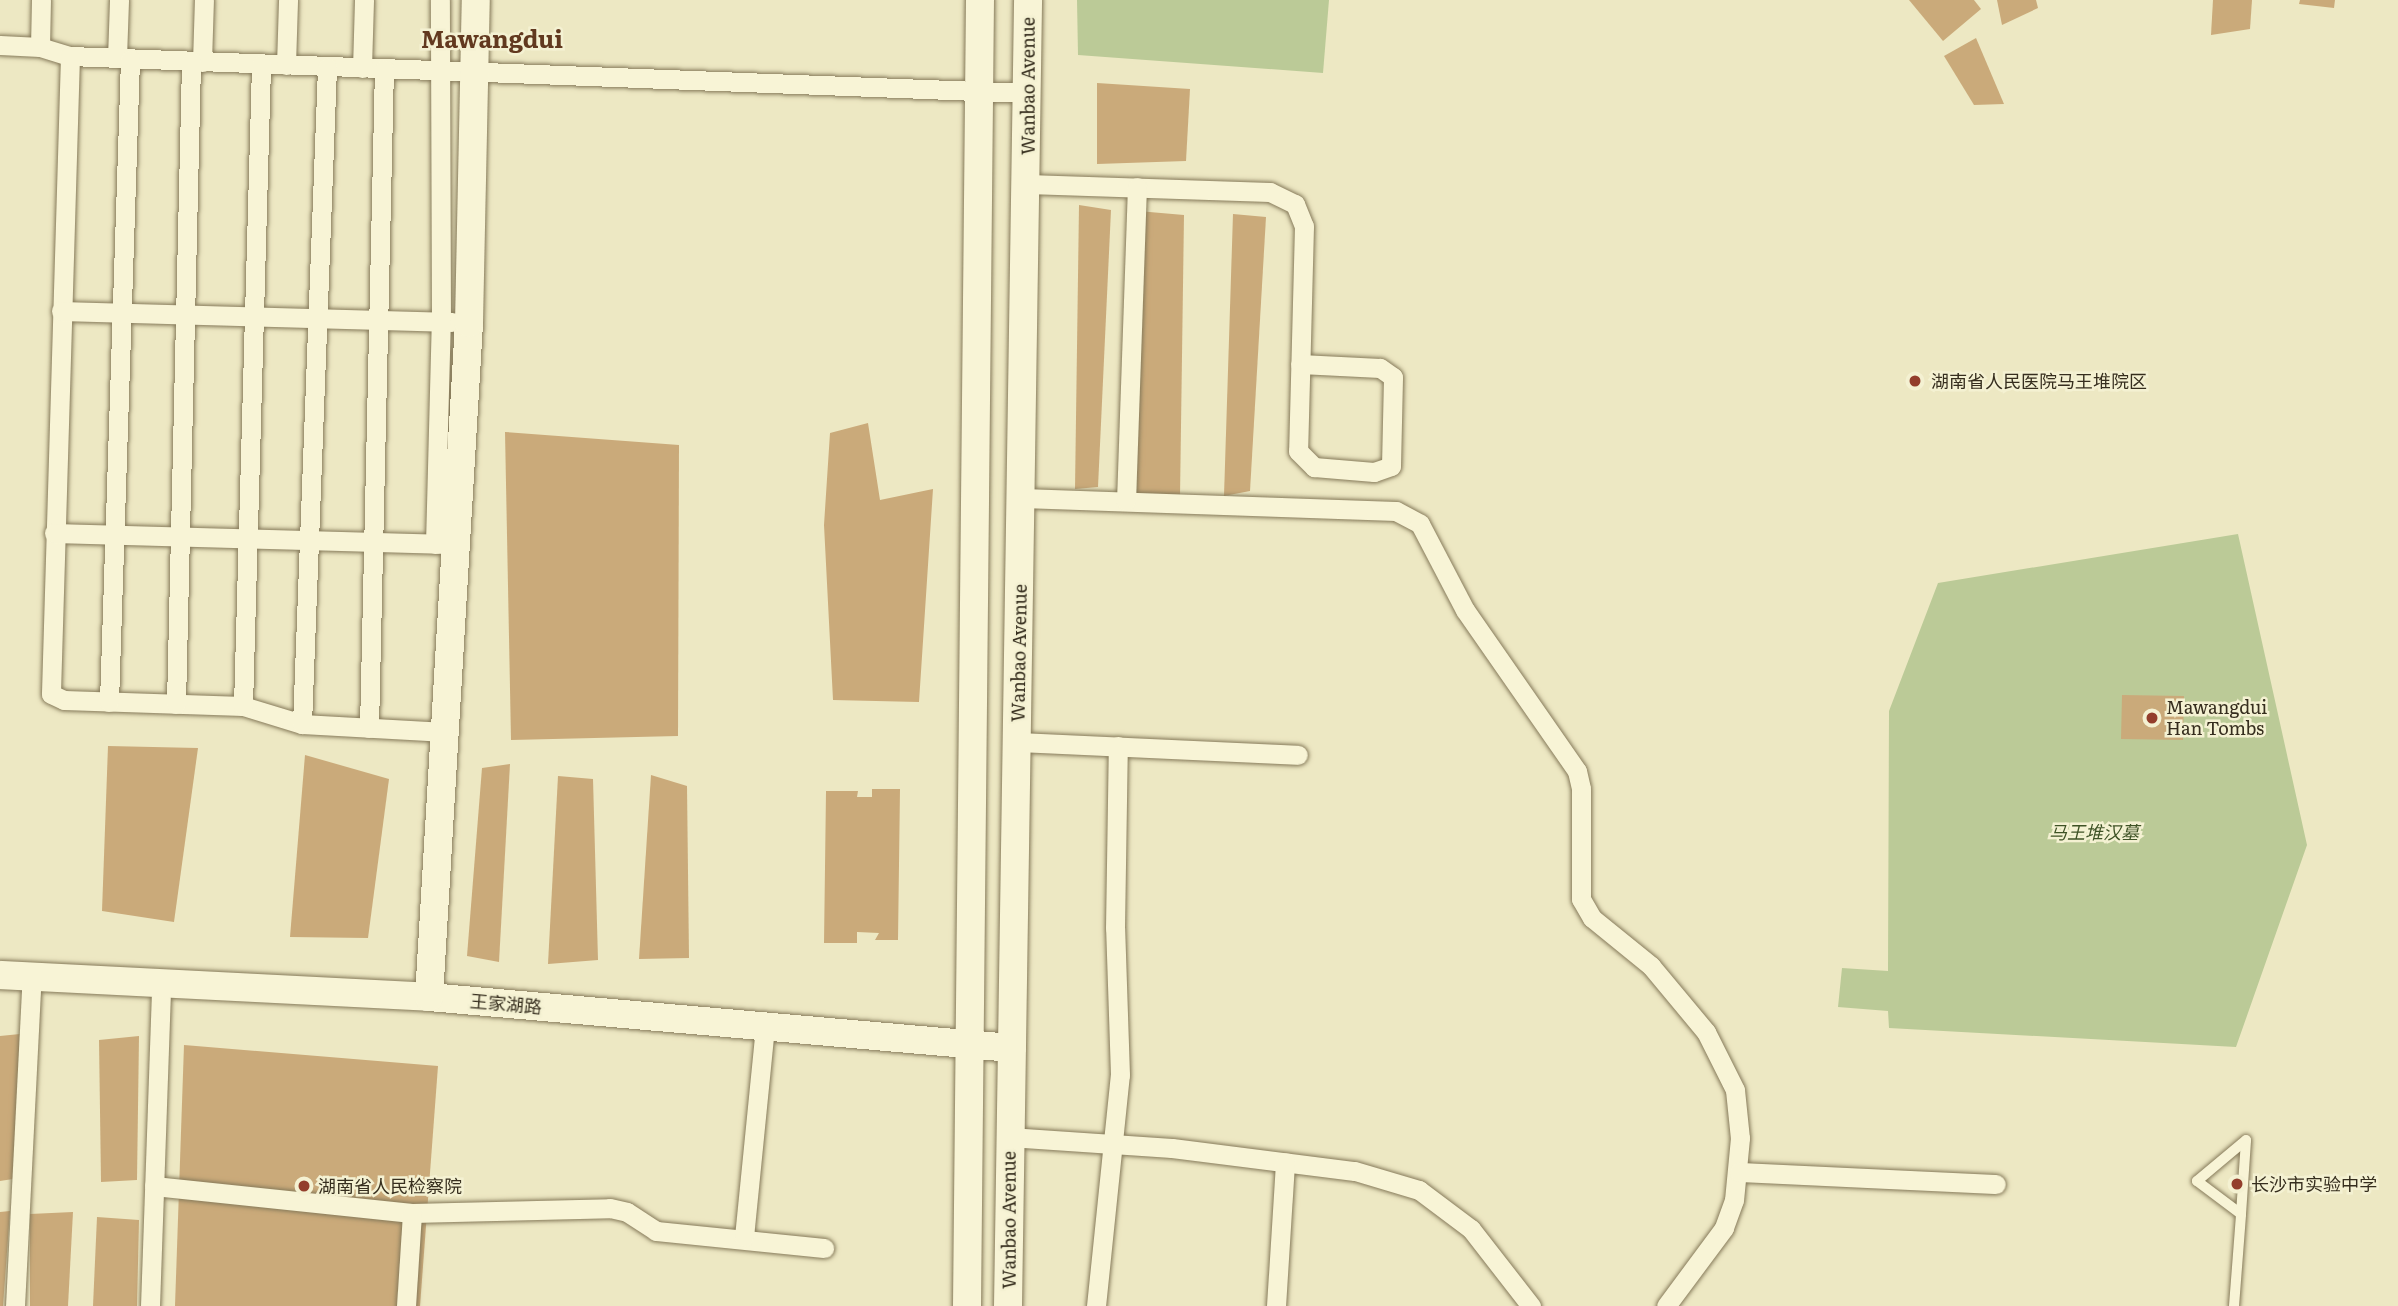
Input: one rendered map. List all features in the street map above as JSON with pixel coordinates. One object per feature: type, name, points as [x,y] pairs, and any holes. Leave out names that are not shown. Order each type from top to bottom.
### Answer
[{"type":"main road","points":[[429,997],[446,732],[446,544],[469,323],[478,72],[476,0]]},
{"type":"main road","points":[[967,1306],[980,0]]},
{"type":"main road","name":"Wanbao Avenue","points":[[1008,1306],[1029,93],[1027,0]]},
{"type":"main road","name":"王家湖路","points":[[0,975],[429,997],[1012,1048]]},
{"type":"street","points":[[40,47],[41,0]]},
{"type":"street","points":[[109,702],[122,313],[124,59],[119,0]]},
{"type":"street","points":[[176,704],[197,62],[204,0]]},
{"type":"street","points":[[286,65],[288,0]]},
{"type":"street","points":[[362,68],[364,0]]},
{"type":"street","points":[[54,533],[446,544],[441,322],[440,0]]},
{"type":"street","points":[[0,45],[40,47],[69,57],[1029,93]]},
{"type":"street","points":[[69,57],[51,694],[58,700],[243,706],[302,724],[446,732]]},
{"type":"street","points":[[243,706],[250,539],[261,64]]},
{"type":"street","points":[[302,724],[327,67]]},
{"type":"street","points":[[369,728],[381,320],[384,69]]},
{"type":"street","points":[[1027,184],[1270,192],[1294,205],[1304,226],[1300,364],[1300,458],[1314,467],[1385,470],[1394,455],[1393,377],[1380,369],[1300,364]]},
{"type":"street","points":[[1126,501],[1137,187]]},
{"type":"street","points":[[61,311],[469,323]]},
{"type":"street","points":[[1022,498],[1396,511],[1420,524],[1465,610],[1577,771],[1581,789],[1581,899],[1592,918],[1651,966],[1706,1032],[1735,1090],[1739,1172],[1724,1228],[1666,1306]]},
{"type":"street","points":[[1017,742],[1298,755]]},
{"type":"street","points":[[1096,1306],[1115,1144],[1120,1075],[1115,928],[1118,746]]},
{"type":"street","points":[[16,1306],[32,976]]},
{"type":"street","points":[[150,1306],[161,997]]},
{"type":"street","points":[[744,1237],[765,1027]]},
{"type":"street","points":[[1009,1137],[1115,1144],[1355,1171],[1419,1191],[1471,1229],[1531,1306]]},
{"type":"street","points":[[1276,1306],[1285,1162]]},
{"type":"street","points":[[1739,1172],[1997,1184]]},
{"type":"street","points":[[154,1186],[412,1213],[610,1208],[627,1212],[656,1231],[744,1237],[824,1248]]},
{"type":"street","points":[[406,1306],[412,1213]]},
{"type":"lane","points":[[2234,1306],[2244,1177],[2246,1140],[2197,1181],[2241,1214]]},
{"type":"green space","points":[[1077,0],[1329,0],[1323,73],[1078,55]]},
{"type":"green space","name":"马王堆汉墓","points":[[2238,534],[2307,845],[2236,1047],[1889,1028],[1888,1011],[1838,1007],[1842,968],[1888,971],[1889,711],[1938,583]]},
{"type":"building","points":[[1909,0],[1974,0],[1981,9],[1943,41]]},
{"type":"building","points":[[1997,0],[2036,0],[2038,8],[2002,25]]},
{"type":"building","points":[[2213,0],[2252,0],[2250,29],[2211,35]]},
{"type":"building","points":[[2300,0],[2335,0],[2334,8],[2299,4]]},
{"type":"building","points":[[1976,38],[2004,104],[1974,105],[1944,56]]},
{"type":"building","points":[[1097,83],[1190,89],[1186,161],[1097,164]]},
{"type":"building","points":[[1079,205],[1111,210],[1098,487],[1075,489]]},
{"type":"building","points":[[1138,211],[1184,215],[1180,497],[1137,498]]},
{"type":"building","points":[[1233,214],[1266,217],[1250,491],[1224,496]]},
{"type":"building","points":[[868,423],[880,500],[933,489],[919,702],[833,700],[824,525],[830,433]]},
{"type":"building","points":[[505,432],[679,445],[678,736],[511,740]]},
{"type":"building","points":[[2122,695],[2184,696],[2183,740],[2121,739]]},
{"type":"building","points":[[108,746],[198,748],[174,922],[102,911]]},
{"type":"building","points":[[305,755],[389,779],[368,938],[290,937]]},
{"type":"building","points":[[510,764],[499,962],[467,956],[482,768]]},
{"type":"building","points":[[651,775],[687,786],[689,958],[639,959]]},
{"type":"building","points":[[558,776],[593,779],[598,960],[548,964]]},
{"type":"building","points":[[872,789],[900,789],[898,940],[875,940],[879,933],[857,932],[857,943],[824,943],[826,791],[858,791],[857,797],[872,797]]},
{"type":"building","points":[[20,1034],[13,1179],[0,1181],[0,1036]]},
{"type":"building","points":[[139,1036],[137,1180],[101,1182],[99,1040]]},
{"type":"building","name":"湖南省人民检察院","points":[[184,1045],[438,1066],[420,1306],[175,1306]]},
{"type":"building","points":[[10,1211],[3,1306],[0,1306],[0,1212]]},
{"type":"building","points":[[73,1212],[68,1306],[30,1306],[30,1214]]},
{"type":"building","points":[[97,1217],[139,1220],[137,1306],[93,1306]]},
{"type":"place","name":"湖南省人民医院马王堆院区","points":[[1915,381]]},
{"type":"place","name":"Mawangdui Han Tombs","points":[[2152,718]]},
{"type":"place","name":"长沙市实验中学","points":[[2237,1184]]},
{"type":"place","name":"湖南省人民检察院","points":[[304,1186]]},
{"type":"district","name":"Mawangdui","points":[[492,38]]}]
